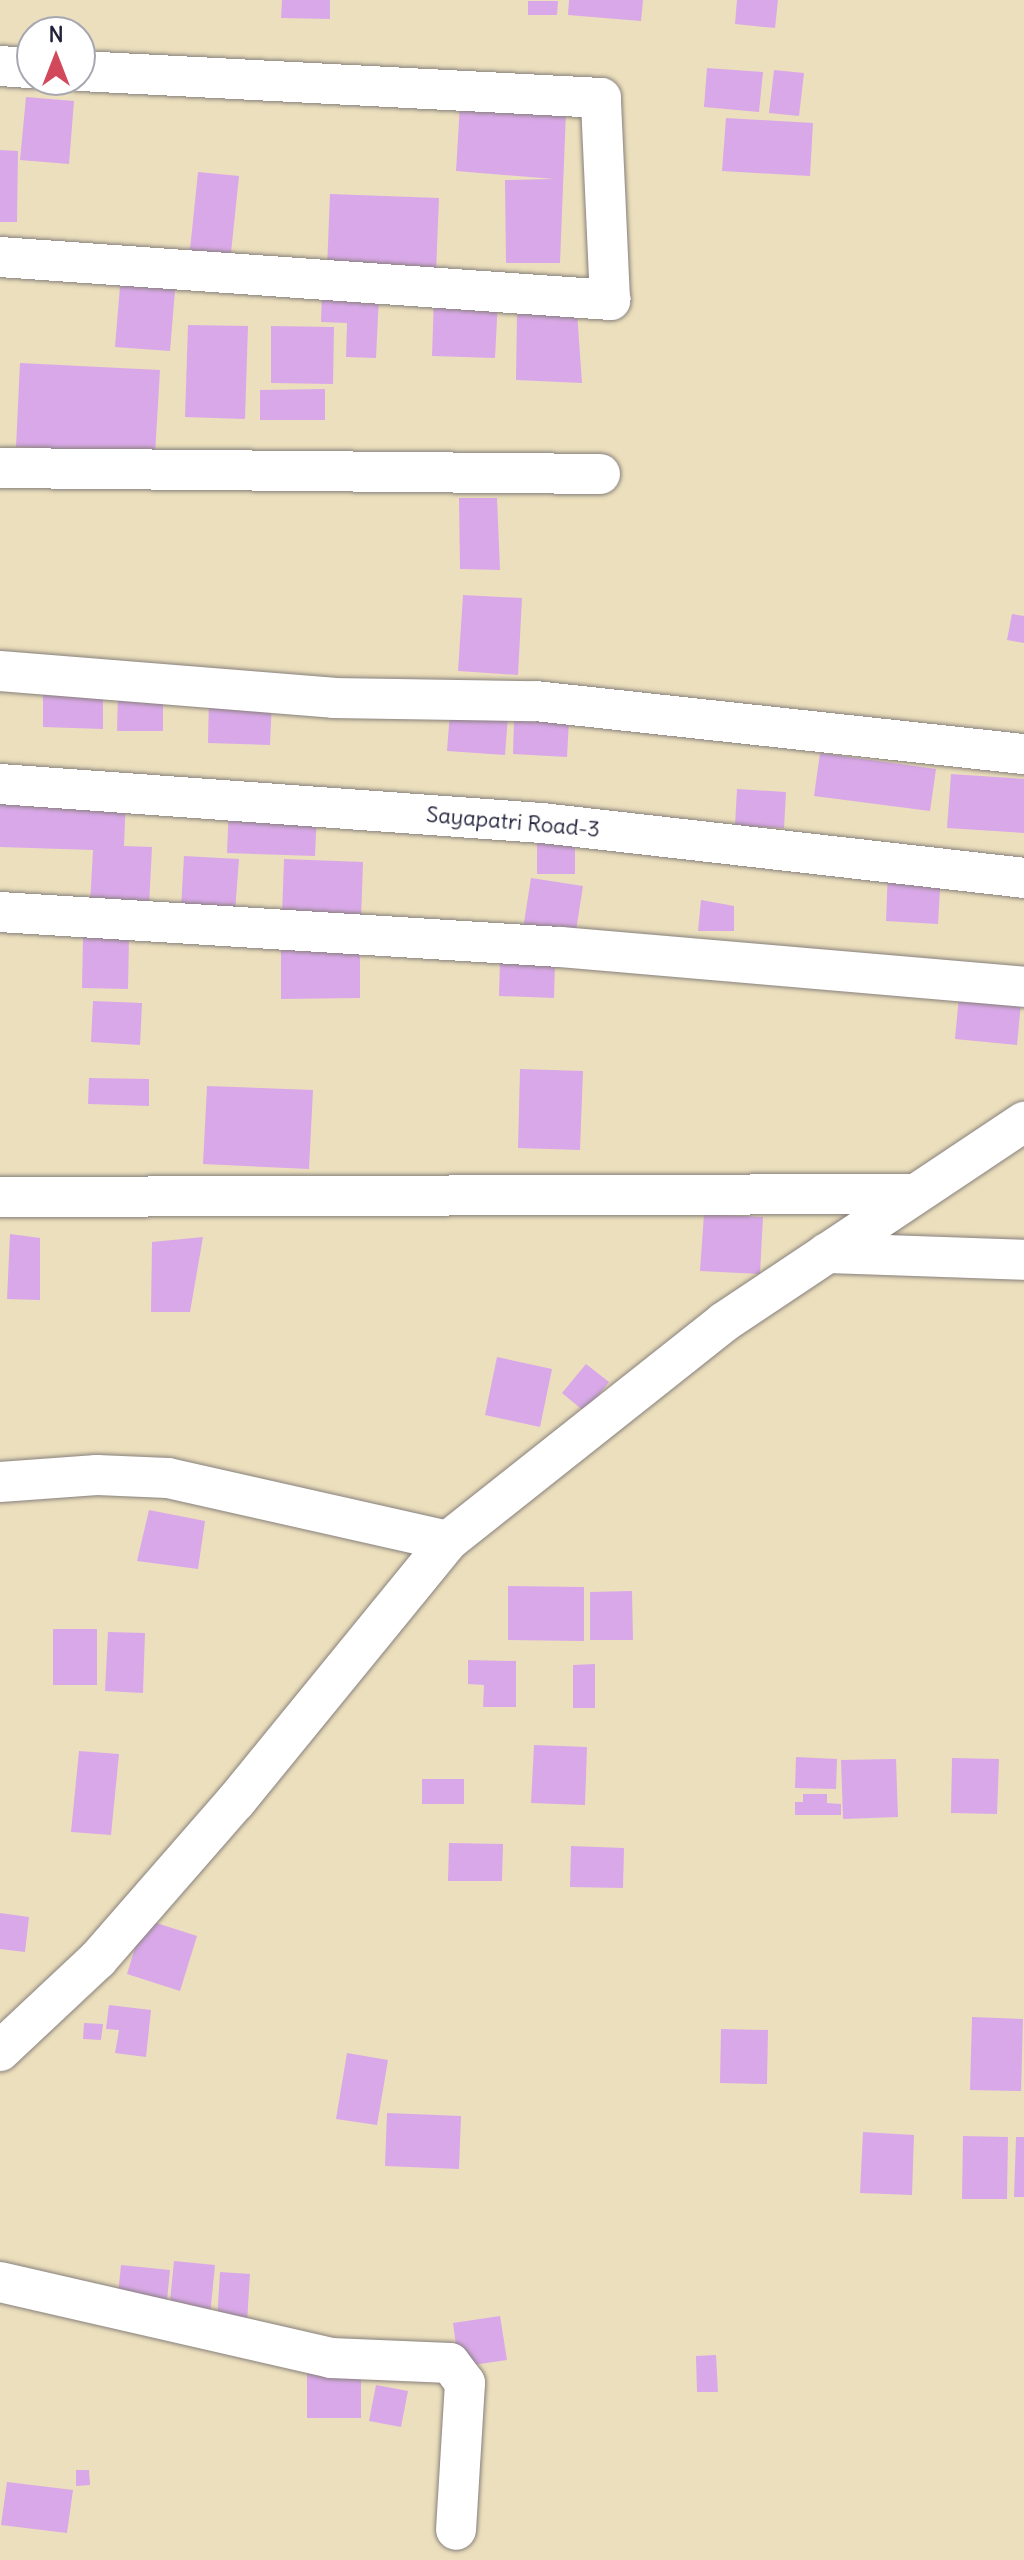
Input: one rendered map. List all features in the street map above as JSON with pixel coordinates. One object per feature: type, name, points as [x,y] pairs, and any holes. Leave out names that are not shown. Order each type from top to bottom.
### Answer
[{"type":"street","points":[[0,257],[610,300],[601,98],[96,72]]},
{"type":"street","points":[[0,468],[600,474]]},
{"type":"street","points":[[0,671],[333,698],[535,701],[1024,754]]},
{"type":"street","name":"Sayapatri Road-3","points":[[0,784],[542,823],[1024,878]]},
{"type":"street","points":[[0,912],[560,947],[1024,987]]},
{"type":"street","points":[[0,2051],[98,1959],[217,1824],[448,1541],[724,1322],[1024,1122]]},
{"type":"street","points":[[0,1197],[914,1194]]},
{"type":"street","points":[[827,1253],[1024,1260]]},
{"type":"street","points":[[0,1482],[97,1475],[168,1478],[448,1541]]},
{"type":"street","points":[[0,2282],[331,2358],[450,2363],[465,2383],[456,2530]]},
{"type":"building","points":[[282,0],[330,0],[330,19],[281,18]]},
{"type":"building","points":[[569,0],[643,0],[641,21],[568,15]]},
{"type":"building","points":[[737,0],[778,0],[775,28],[735,24]]},
{"type":"building","points":[[528,1],[558,1],[557,15],[528,15]]},
{"type":"building","points":[[707,68],[763,72],[759,112],[704,107]]},
{"type":"building","points":[[774,70],[804,73],[799,116],[769,113]]},
{"type":"building","points":[[26,97],[74,101],[69,164],[20,160]]},
{"type":"building","points":[[460,104],[566,112],[560,263],[506,263],[505,180],[554,179],[456,171]]},
{"type":"building","points":[[726,118],[813,123],[810,176],[722,171]]},
{"type":"building","points":[[0,150],[18,151],[17,222],[0,222]]},
{"type":"building","points":[[198,172],[239,176],[229,272],[188,269]]},
{"type":"building","points":[[330,194],[439,198],[436,273],[327,269]]},
{"type":"building","points":[[121,274],[176,278],[170,351],[115,347]]},
{"type":"building","points":[[322,293],[379,296],[376,358],[346,357],[347,323],[321,322]]},
{"type":"building","points":[[434,298],[498,300],[495,358],[432,356]]},
{"type":"building","points":[[577,312],[582,383],[516,380],[517,313]]},
{"type":"building","points":[[188,325],[248,326],[245,419],[185,417]]},
{"type":"building","points":[[271,326],[334,327],[333,384],[271,383]]},
{"type":"building","points":[[20,363],[160,370],[155,454],[16,447]]},
{"type":"building","points":[[325,389],[325,420],[260,420],[260,390]]},
{"type":"building","points":[[459,498],[497,498],[500,570],[460,569]]},
{"type":"building","points":[[463,595],[522,598],[518,675],[458,671]]},
{"type":"building","points":[[1012,614],[1024,616],[1024,643],[1007,640]]},
{"type":"building","points":[[43,693],[103,695],[103,729],[43,727]]},
{"type":"building","points":[[118,693],[163,693],[163,731],[117,731]]},
{"type":"building","points":[[209,696],[272,699],[270,745],[208,743]]},
{"type":"building","points":[[450,712],[508,716],[505,755],[447,751]]},
{"type":"building","points":[[514,719],[569,721],[567,757],[513,754]]},
{"type":"building","points":[[820,753],[936,769],[930,811],[814,796]]},
{"type":"building","points":[[951,774],[1024,779],[1024,833],[947,828]]},
{"type":"building","points":[[737,789],[786,792],[784,828],[735,826]]},
{"type":"building","points":[[0,792],[126,797],[124,846],[152,847],[149,907],[90,904],[93,850],[0,847]]},
{"type":"building","points":[[229,805],[317,809],[315,856],[227,853]]},
{"type":"building","points":[[575,833],[575,874],[537,874],[537,834]]},
{"type":"building","points":[[184,856],[239,859],[235,912],[181,908]]},
{"type":"building","points":[[284,859],[363,862],[361,919],[282,916]]},
{"type":"building","points":[[888,869],[941,872],[938,924],[886,921]]},
{"type":"building","points":[[531,878],[583,886],[575,937],[523,929]]},
{"type":"building","points":[[701,900],[734,906],[734,931],[698,931]]},
{"type":"building","points":[[83,937],[129,938],[128,989],[82,988]]},
{"type":"building","points":[[281,945],[360,945],[360,998],[281,999]]},
{"type":"building","points":[[500,960],[555,961],[554,998],[499,996]]},
{"type":"building","points":[[960,986],[1022,992],[1017,1045],[955,1039]]},
{"type":"building","points":[[93,1001],[142,1003],[140,1045],[91,1042]]},
{"type":"building","points":[[520,1069],[583,1071],[580,1150],[518,1148]]},
{"type":"building","points":[[89,1078],[149,1079],[149,1106],[88,1104]]},
{"type":"building","points":[[207,1086],[313,1090],[309,1169],[203,1164]]},
{"type":"building","points":[[704,1214],[763,1217],[760,1274],[700,1271]]},
{"type":"building","points":[[10,1234],[40,1238],[40,1300],[7,1299]]},
{"type":"building","points":[[203,1237],[190,1312],[151,1312],[152,1242]]},
{"type":"building","points":[[497,1357],[552,1369],[540,1427],[485,1415]]},
{"type":"building","points":[[586,1364],[609,1382],[585,1412],[562,1393]]},
{"type":"building","points":[[149,1510],[205,1521],[198,1569],[137,1561]]},
{"type":"building","points":[[508,1586],[584,1587],[584,1641],[508,1640]]},
{"type":"building","points":[[632,1591],[633,1640],[590,1640],[590,1592]]},
{"type":"building","points":[[53,1629],[97,1629],[97,1685],[53,1685]]},
{"type":"building","points":[[108,1632],[145,1633],[143,1693],[105,1691]]},
{"type":"building","points":[[468,1660],[516,1661],[516,1707],[483,1707],[484,1685],[468,1684]]},
{"type":"building","points":[[595,1664],[595,1708],[573,1708],[573,1665]]},
{"type":"building","points":[[534,1745],[587,1747],[585,1805],[531,1803]]},
{"type":"building","points":[[79,1751],[119,1754],[111,1835],[71,1832]]},
{"type":"building","points":[[796,1757],[837,1759],[836,1789],[795,1788]]},
{"type":"building","points":[[952,1758],[999,1759],[997,1814],[951,1813]]},
{"type":"building","points":[[896,1759],[898,1817],[843,1819],[841,1760]]},
{"type":"building","points":[[422,1779],[464,1779],[464,1804],[422,1804]]},
{"type":"building","points":[[803,1794],[827,1794],[827,1803],[841,1804],[841,1815],[795,1815],[795,1802],[803,1802]]},
{"type":"building","points":[[449,1843],[503,1844],[502,1881],[448,1881]]},
{"type":"building","points":[[571,1846],[624,1848],[623,1888],[570,1887]]},
{"type":"building","points":[[0,1913],[29,1917],[25,1952],[0,1949]]},
{"type":"building","points":[[144,1919],[197,1936],[180,1991],[127,1974]]},
{"type":"building","points":[[109,2005],[151,2010],[146,2057],[115,2053],[119,2030],[106,2029]]},
{"type":"building","points":[[972,2017],[1023,2019],[1021,2091],[970,2090]]},
{"type":"building","points":[[84,2023],[103,2024],[101,2040],[83,2039]]},
{"type":"building","points":[[721,2029],[768,2030],[767,2084],[720,2083]]},
{"type":"building","points":[[347,2053],[388,2060],[377,2125],[336,2119]]},
{"type":"building","points":[[387,2113],[461,2116],[459,2169],[385,2166]]},
{"type":"building","points":[[863,2132],[914,2135],[912,2195],[860,2193]]},
{"type":"building","points":[[963,2136],[1008,2137],[1007,2199],[962,2199]]},
{"type":"building","points":[[1016,2137],[1024,2137],[1024,2197],[1014,2197]]},
{"type":"building","points":[[174,2261],[215,2265],[210,2316],[169,2312]]},
{"type":"building","points":[[121,2265],[170,2270],[167,2300],[118,2295]]},
{"type":"building","points":[[220,2272],[250,2274],[247,2322],[217,2321]]},
{"type":"building","points":[[500,2316],[507,2360],[459,2367],[453,2323]]},
{"type":"building","points":[[716,2355],[718,2392],[697,2392],[696,2356]]},
{"type":"building","points":[[307,2370],[361,2370],[361,2418],[307,2418]]},
{"type":"building","points":[[376,2385],[408,2391],[401,2427],[369,2421]]},
{"type":"building","points":[[76,2470],[89,2470],[90,2485],[76,2486]]},
{"type":"building","points":[[7,2482],[73,2490],[67,2533],[1,2525]]}]
